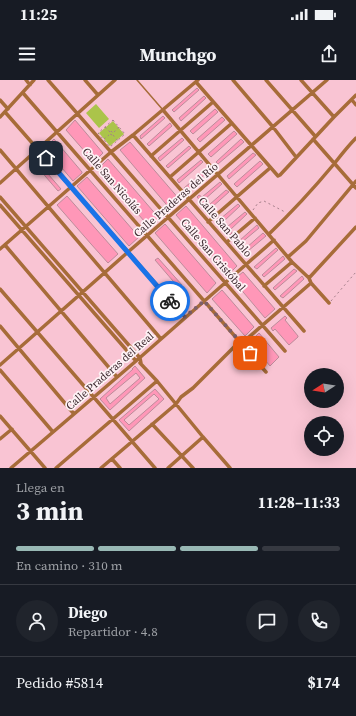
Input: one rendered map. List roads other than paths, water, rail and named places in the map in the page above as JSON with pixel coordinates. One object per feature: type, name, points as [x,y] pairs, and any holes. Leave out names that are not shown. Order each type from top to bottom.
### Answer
[{"type":"street","points":[[26,80],[30,85]]},
{"type":"street","points":[[0,118],[34,80]]},
{"type":"street","name":"Calle San Cristóbal","points":[[48,80],[285,352]]},
{"type":"street","points":[[85,80],[98,94]]},
{"type":"street","points":[[0,183],[115,80]]},
{"type":"street","points":[[233,80],[296,157]]},
{"type":"street","points":[[266,80],[292,110],[334,164],[356,188]]},
{"type":"street","points":[[301,80],[334,117]]},
{"type":"street","name":"Calle Praderas del Río","points":[[0,365],[327,80]]},
{"type":"street","points":[[0,249],[111,152],[197,81],[213,102],[270,168],[279,175],[356,95]]},
{"type":"street","name":"Calle San Nicolás","points":[[23,92],[266,372]]},
{"type":"street","points":[[0,100],[38,149],[185,317]]},
{"type":"street","points":[[352,100],[356,105]]},
{"type":"street","points":[[151,156],[213,102]]},
{"type":"street","points":[[163,110],[292,262],[309,278],[311,283],[329,303]]},
{"type":"street","points":[[170,177],[232,123]]},
{"type":"street","name":"Calle San Pablo","points":[[133,135],[304,331]]},
{"type":"street","points":[[269,234],[289,215],[356,138]]},
{"type":"street","points":[[0,150],[162,339]]},
{"type":"street","points":[[208,222],[270,168]]},
{"type":"street","points":[[288,257],[306,241],[356,181]]},
{"type":"street","points":[[0,197],[140,358],[141,363]]},
{"type":"street","points":[[0,205],[136,361],[141,363],[157,381],[230,468]]},
{"type":"street","points":[[227,242],[255,218]]},
{"type":"street","points":[[309,278],[356,227]]},
{"type":"street","name":"Calle Praderas del Real","points":[[11,468],[162,339],[185,317],[274,240]]},
{"type":"street","points":[[5,245],[117,377]]},
{"type":"street","points":[[264,286],[292,262]]},
{"type":"street","points":[[101,468],[176,404],[240,343],[262,326],[311,283]]},
{"type":"street","points":[[0,289],[155,468]]},
{"type":"street","points":[[0,326],[74,414]]},
{"type":"street","points":[[0,370],[53,432]]},
{"type":"street","points":[[56,468],[157,381]]},
{"type":"street","points":[[0,416],[46,468]]},
{"type":"street","points":[[152,424],[193,468]]},
{"type":"street","points":[[0,440],[12,429]]},
{"type":"street","points":[[168,468],[203,437]]},
{"type":"street","points":[[112,459],[120,468]]},
{"type":"lane","points":[[137,80],[163,110]]}]
